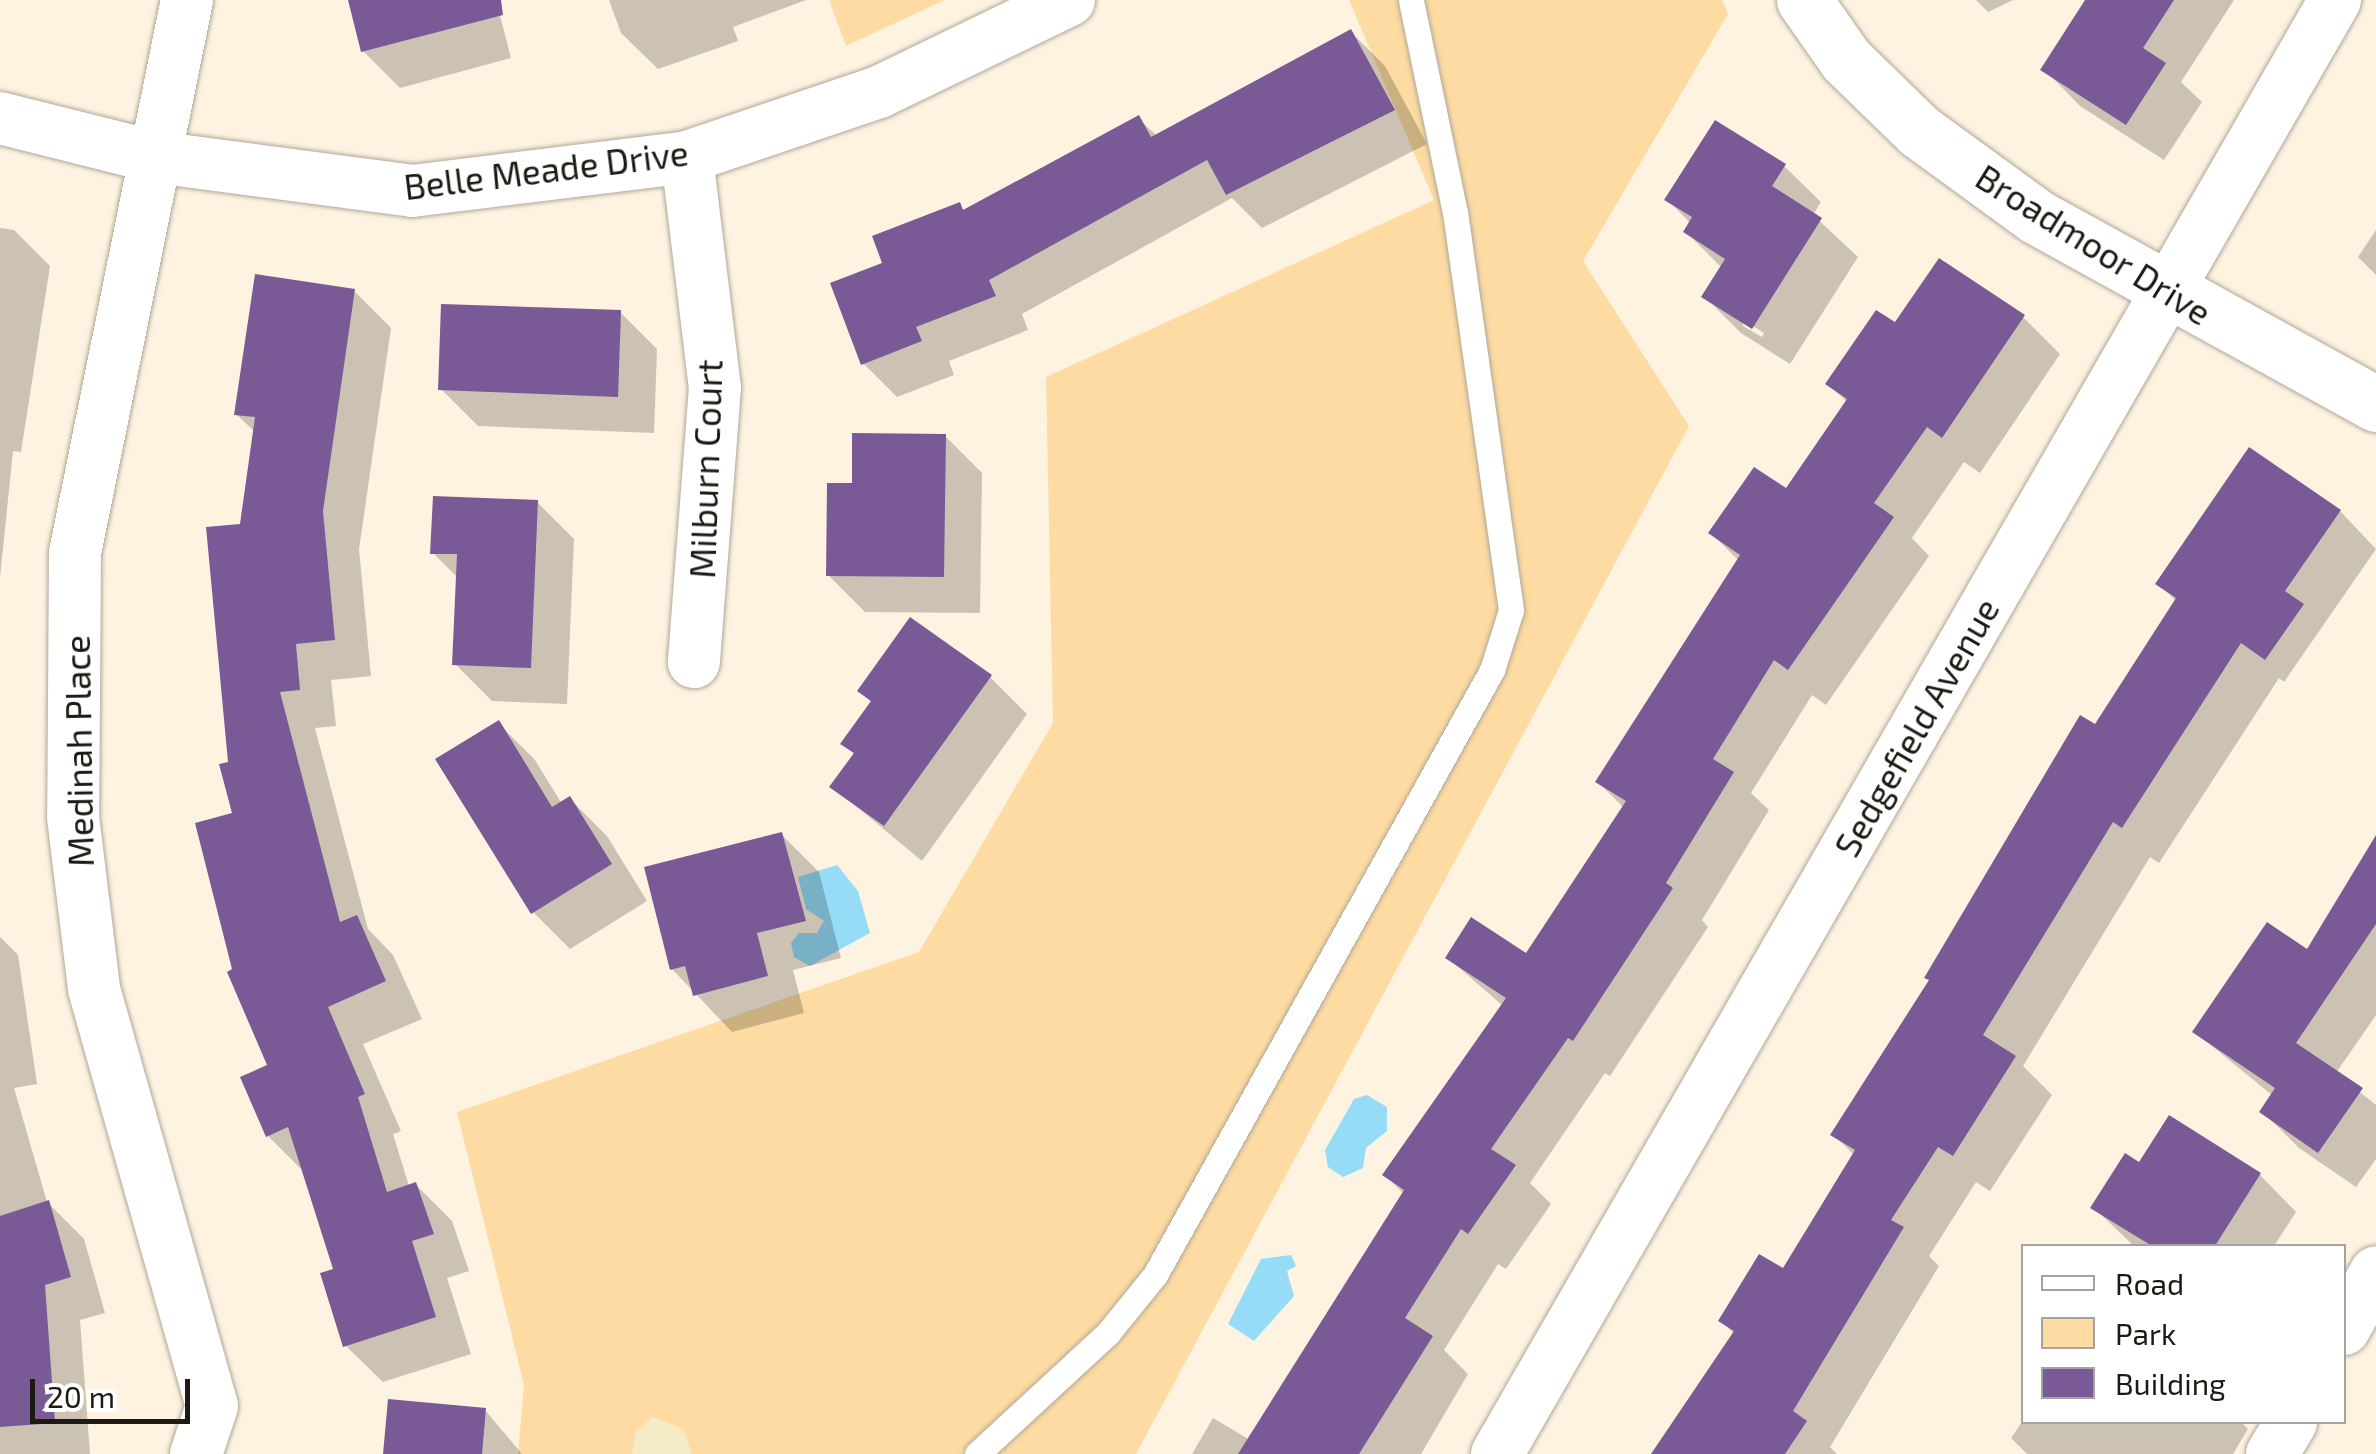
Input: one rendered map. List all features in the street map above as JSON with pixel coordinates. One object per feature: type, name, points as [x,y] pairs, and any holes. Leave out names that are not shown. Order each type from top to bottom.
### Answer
[{"type":"street","name":"Medinah Place","points":[[187,0],[75,553],[74,817],[94,989],[212,1406],[196,1454]]},
{"type":"street","name":"Belle Meade Drive","points":[[0,118],[155,157],[412,191],[687,158],[879,92],[1069,0]]},
{"type":"street","name":"Broadmoor Drive","points":[[1804,0],[1846,60],[1919,131],[2037,218],[2166,293],[2376,404]]},
{"type":"street","name":"Sedgefield Avenue","points":[[1497,1454],[2335,0]]},
{"type":"street","name":"Milburn Court","points":[[687,158],[716,388],[694,662]]},
{"type":"street","points":[[2346,1325],[2376,1272]]},
{"type":"street","points":[[2272,1454],[2289,1424]]},
{"type":"lane","points":[[977,1454],[1108,1333],[1155,1275],[1492,670],[1511,610],[1455,213],[1411,0]]},
{"type":"green space","points":[[829,0],[945,0],[846,46]]},
{"type":"green space","points":[[1349,0],[1722,0],[1728,14],[1583,261],[1689,426],[1136,1454],[518,1454],[524,1385],[457,1112],[919,952],[1053,723],[1046,377],[1434,200]]},
{"type":"sand","points":[[653,1417],[683,1429],[692,1454],[632,1454],[636,1431]]},
{"type":"water","points":[[837,865],[858,891],[870,933],[810,966],[794,957],[791,943],[799,933],[817,933],[824,921],[806,909],[798,877]]},
{"type":"water","points":[[1367,1095],[1387,1107],[1387,1131],[1366,1148],[1363,1168],[1343,1177],[1328,1167],[1325,1150],[1354,1099]]},
{"type":"water","points":[[1291,1255],[1296,1266],[1287,1271],[1294,1296],[1254,1341],[1228,1324],[1261,1259]]},
{"type":"building","points":[[348,0],[501,0],[503,15],[361,52]]},
{"type":"building","points":[[2085,0],[2174,0],[2143,48],[2166,63],[2126,125],[2040,70]]},
{"type":"building","points":[[1351,29],[1395,110],[1226,195],[1207,160],[989,280],[996,296],[916,327],[922,341],[861,365],[830,283],[882,263],[872,236],[960,202],[963,210],[1139,115],[1151,137]]},
{"type":"building","points":[[1715,120],[1786,164],[1772,186],[1822,218],[1752,329],[1701,297],[1725,259],[1683,232],[1692,217],[1664,200]]},
{"type":"building","points":[[1939,258],[2025,315],[1942,438],[1927,427],[1874,503],[1894,517],[1788,670],[1774,660],[1713,759],[1734,772],[1666,883],[1673,888],[1573,1041],[1568,1038],[1491,1149],[1516,1165],[1468,1234],[1461,1229],[1405,1318],[1433,1336],[1359,1454],[1238,1454],[1404,1190],[1382,1175],[1506,998],[1445,958],[1471,917],[1526,953],[1626,801],[1595,782],[1740,555],[1708,533],[1754,467],[1786,488],[1847,399],[1825,384],[1876,310],[1895,322]]},
{"type":"building","points":[[255,274],[355,289],[323,511],[335,640],[296,644],[300,690],[280,692],[340,922],[357,915],[386,981],[328,1007],[365,1094],[358,1097],[387,1192],[416,1182],[434,1234],[412,1241],[436,1317],[343,1347],[320,1273],[333,1269],[288,1127],[266,1137],[240,1077],[267,1065],[227,972],[232,969],[195,823],[232,813],[219,764],[228,762],[206,527],[240,524],[255,417],[234,415]]},
{"type":"building","points":[[441,304],[621,310],[618,397],[438,390]]},
{"type":"building","points":[[852,433],[946,434],[944,577],[826,576],[827,483],[852,483]]},
{"type":"building","points":[[2249,447],[2341,510],[2285,591],[2304,604],[2265,660],[2241,643],[2122,828],[2113,822],[1983,1035],[2016,1056],[1953,1156],[1938,1147],[1891,1220],[1904,1227],[1793,1411],[1807,1421],[1785,1454],[1651,1454],[1734,1331],[1718,1321],[1759,1254],[1783,1268],[1855,1150],[1830,1135],[1929,980],[1924,978],[2080,715],[2095,724],[2176,598],[2155,584]]},
{"type":"building","points":[[433,496],[538,500],[531,668],[452,665],[457,554],[430,554]]},
{"type":"building","points":[[910,617],[992,675],[884,826],[829,787],[854,753],[840,744],[871,701],[857,691]]},
{"type":"building","points":[[499,720],[552,807],[570,796],[612,864],[531,914],[435,759]]},
{"type":"building","points":[[782,832],[806,921],[757,933],[768,976],[693,996],[685,966],[670,970],[644,867]]},
{"type":"building","points":[[2376,835],[2376,924],[2296,1043],[2363,1088],[2318,1153],[2259,1112],[2275,1088],[2192,1032],[2267,922],[2307,949]]},
{"type":"building","points":[[2169,1115],[2261,1173],[2216,1244],[2149,1244],[2090,1208],[2125,1153],[2139,1162]]},
{"type":"building","points":[[49,1200],[71,1277],[45,1285],[55,1423],[0,1427],[0,1216]]},
{"type":"building","points":[[388,1399],[486,1408],[482,1454],[383,1454]]}]
